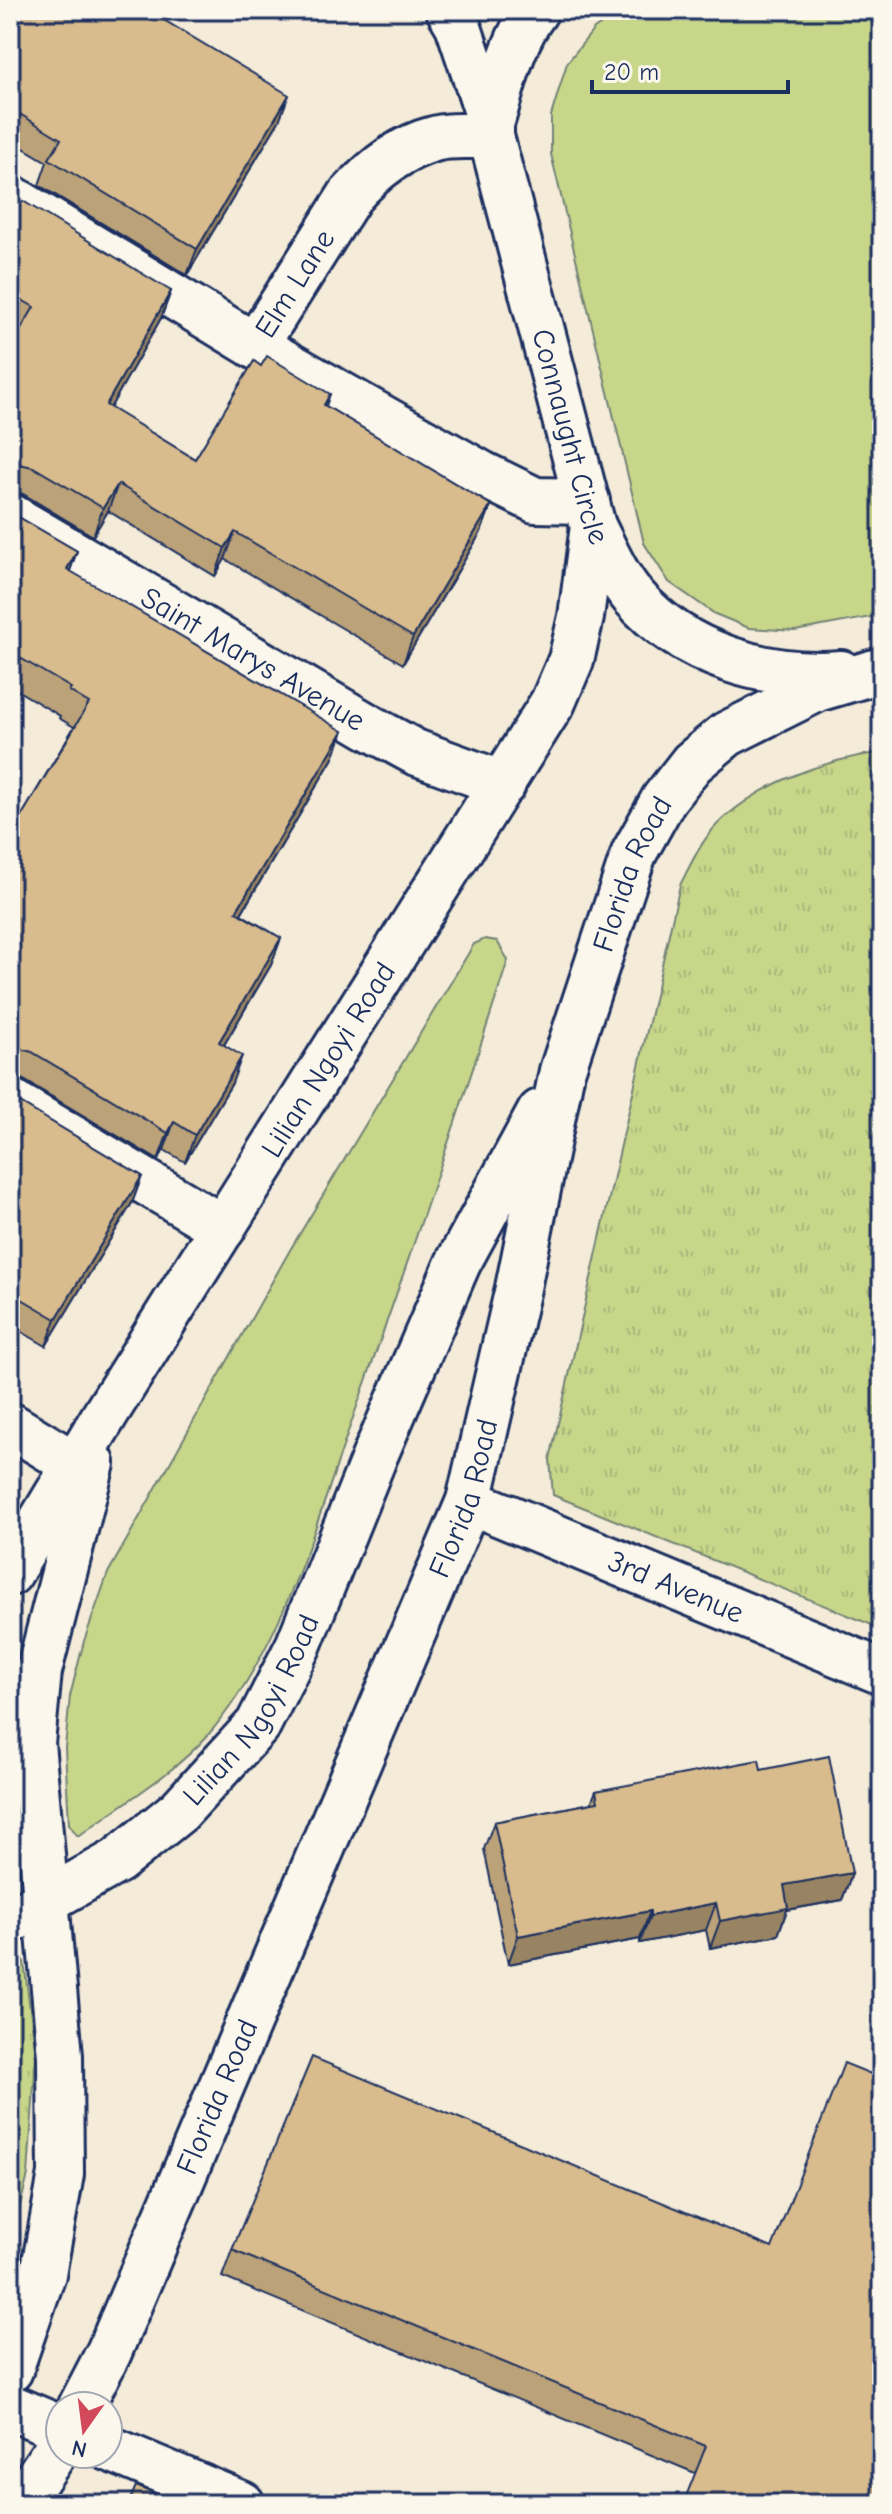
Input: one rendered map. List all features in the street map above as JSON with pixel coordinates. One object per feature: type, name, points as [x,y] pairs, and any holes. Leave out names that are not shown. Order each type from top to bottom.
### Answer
[{"type":"street","name":"Connaught Circle","points":[[449,10],[458,25],[491,130],[590,513],[615,569],[633,596],[690,643],[730,661],[809,676],[880,670]]},
{"type":"street","points":[[491,130],[514,51],[536,10]]},
{"type":"street","name":"Elm Lane","points":[[10,197],[255,346],[350,196],[368,175],[395,156],[435,138],[491,130]]},
{"type":"street","points":[[255,346],[482,474],[535,500],[590,513]]},
{"type":"street","name":"Lilian Ngoyi Road","points":[[10,1573],[74,1464],[553,702],[571,660],[581,617],[590,513]]},
{"type":"street","name":"Saint Marys Avenue","points":[[10,516],[369,727],[415,752],[503,784]]},
{"type":"street","name":"Florida Road","points":[[89,2390],[109,2352],[469,1501],[518,1288],[562,1071],[634,853],[673,787],[692,763],[727,734],[817,689],[880,670]]},
{"type":"street","name":"Lilian Ngoyi Road","points":[[28,1911],[117,1861],[179,1811],[258,1725],[298,1646],[376,1453],[458,1263],[562,1071]]},
{"type":"street","points":[[10,1101],[223,1228]]},
{"type":"street","points":[[10,2370],[43,2274],[61,2174],[60,2056],[28,1911],[32,1743],[39,1671],[77,1514],[106,1413]]},
{"type":"street","points":[[10,1425],[74,1464]]},
{"type":"street","name":"3rd Avenue","points":[[469,1501],[882,1672]]},
{"type":"street","points":[[10,2407],[44,2421]]},
{"type":"street","points":[[124,2455],[242,2504]]},
{"type":"street","points":[[20,2504],[44,2468]]},
{"type":"green space","points":[[622,10],[882,10],[882,615],[795,631],[749,628],[715,614],[669,582],[644,543],[551,154],[551,116],[567,63],[594,29]]},
{"type":"green space","points":[[882,752],[882,1629],[553,1495],[550,1459],[680,885],[710,833],[724,818],[759,793],[819,766]]},
{"type":"green space","points":[[485,939],[497,941],[508,960],[312,1538],[278,1622],[235,1700],[195,1749],[164,1775],[77,1835],[69,1824],[65,1748],[70,1696],[84,1641],[108,1573],[290,1250],[474,944]]},
{"type":"green space","points":[[11,1953],[24,1962],[36,2055],[28,2175],[10,2244]]},
{"type":"building","points":[[10,10],[147,10],[289,95],[197,249],[49,159],[61,139],[10,108]]},
{"type":"building","points":[[23,201],[171,291],[106,405],[195,459],[254,361],[261,366],[267,356],[330,394],[324,405],[491,505],[413,637],[235,532],[225,548],[118,484],[103,508],[33,467],[10,466],[10,348],[34,307],[10,293],[10,224]]},
{"type":"building","points":[[10,512],[77,551],[67,569],[343,731],[236,912],[281,938],[219,1042],[242,1056],[195,1135],[174,1122],[168,1133],[32,1052],[21,1049],[10,1051],[10,824],[15,827],[89,703],[69,691],[71,688],[10,652]]},
{"type":"building","points":[[10,1097],[142,1176],[56,1319],[10,1292]]},
{"type":"building","points":[[829,1756],[852,1873],[784,1885],[788,1908],[720,1921],[716,1903],[650,1916],[650,1911],[518,1936],[494,1822],[598,1802],[596,1791],[759,1760],[761,1770]]},
{"type":"building","points":[[882,2046],[882,2504],[683,2504],[706,2446],[232,2250],[312,2057],[772,2248],[844,2063],[871,2074]]},
{"type":"building","points":[[136,2486],[178,2504],[128,2504]]}]
